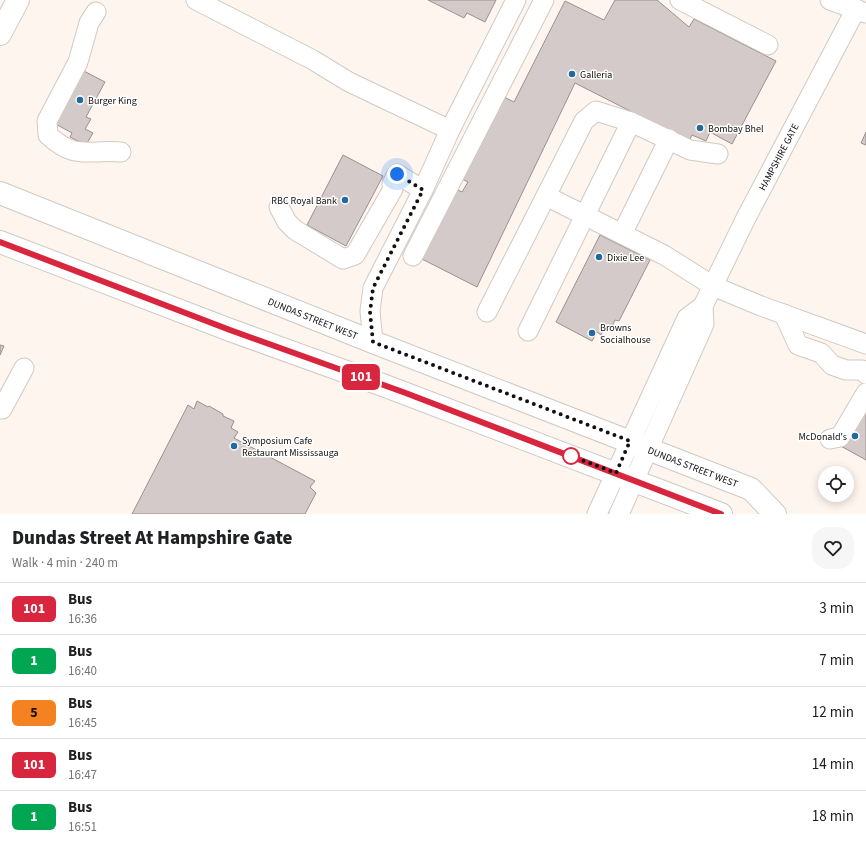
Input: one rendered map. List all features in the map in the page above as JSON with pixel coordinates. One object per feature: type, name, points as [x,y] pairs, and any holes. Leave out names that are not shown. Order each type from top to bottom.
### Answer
[{"type":"main road","points":[[0,34],[18,0]]},
{"type":"main road","name":"DUNDAS STREET WEST","points":[[0,193],[373,342],[751,489],[775,514]]},
{"type":"main road","points":[[0,242],[230,330],[388,387],[625,476],[721,514]]},
{"type":"street","points":[[196,0],[313,60],[348,82],[450,130]]},
{"type":"street","points":[[373,342],[370,312],[373,288],[423,190],[450,130],[516,0]]},
{"type":"street","points":[[413,256],[544,0]]},
{"type":"street","points":[[680,0],[768,45]]},
{"type":"street","points":[[830,0],[861,11]]},
{"type":"street","name":"HAMPSHIRE GATE","points":[[625,476],[704,324],[703,306],[746,218],[861,11]]},
{"type":"street","points":[[96,12],[89,23],[78,62],[47,121],[48,135],[58,144],[71,151],[88,153],[109,151],[121,152]]},
{"type":"street","points":[[487,312],[584,121],[596,111],[631,122],[690,150],[718,154]]},
{"type":"street","points":[[528,331],[631,122]]},
{"type":"street","points":[[622,234],[669,139]]},
{"type":"street","points":[[279,207],[295,230],[343,259],[355,255],[374,223],[374,210],[387,187],[392,184],[397,174],[423,190]]},
{"type":"street","points":[[546,196],[664,255],[713,286],[761,306],[866,344]]},
{"type":"street","points":[[784,314],[798,345],[821,353],[832,365],[846,370],[864,372]]},
{"type":"street","points":[[0,409],[2,409],[24,368]]},
{"type":"street","points":[[830,439],[840,437],[866,393]]},
{"type":"street","points":[[597,514],[625,476]]},
{"type":"street","points":[[619,514],[625,476]]},
{"type":"building","points":[[428,0],[496,0],[485,22],[467,13],[464,18]]},
{"type":"building","points":[[615,0],[657,0],[689,27],[694,19],[776,61],[732,144],[710,132],[706,141],[692,135],[689,141],[575,83],[477,287],[418,257],[454,188],[462,192],[468,182],[460,178],[502,96],[514,102],[565,1],[604,20]]},
{"type":"building","name":"Burger King","points":[[80,69],[105,82],[86,117],[91,119],[85,129],[93,133],[86,145],[70,137],[72,133],[52,122]]},
{"type":"building","points":[[866,132],[866,145],[861,143]]},
{"type":"building","name":"RBC Royal Bank","points":[[343,155],[383,176],[346,246],[307,225]]},
{"type":"building","points":[[600,235],[650,260],[619,321],[615,320],[611,329],[605,326],[601,335],[597,332],[592,341],[556,322]]},
{"type":"building","points":[[0,345],[4,346],[0,355]]},
{"type":"building","points":[[197,401],[208,407],[209,406],[223,414],[223,416],[234,421],[231,428],[238,432],[234,438],[315,481],[310,487],[316,493],[305,514],[132,514],[188,405],[194,409]]},
{"type":"building","name":"McDonald's","points":[[866,402],[866,460],[839,445]]},
{"type":"bus line","name":"101","points":[[0,242],[230,330],[403,392],[721,514]]},
{"type":"place","name":"Galleria","points":[[572,74]]},
{"type":"place","name":"Burger King","points":[[80,100]]},
{"type":"place","name":"Bombay Bhel","points":[[700,128]]},
{"type":"place","name":"RBC Royal Bank","points":[[345,200]]},
{"type":"place","name":"Dixie Lee","points":[[599,257]]},
{"type":"place","name":"Browns Socialhouse","points":[[592,333]]},
{"type":"place","name":"McDonald's","points":[[855,436]]},
{"type":"place","name":"Symposium Cafe Restaurant Mississauga","points":[[234,446]]},
{"type":"route","points":[[397,174],[423,190],[373,288],[370,312],[373,342],[630,441],[616,473],[571,456]]}]
